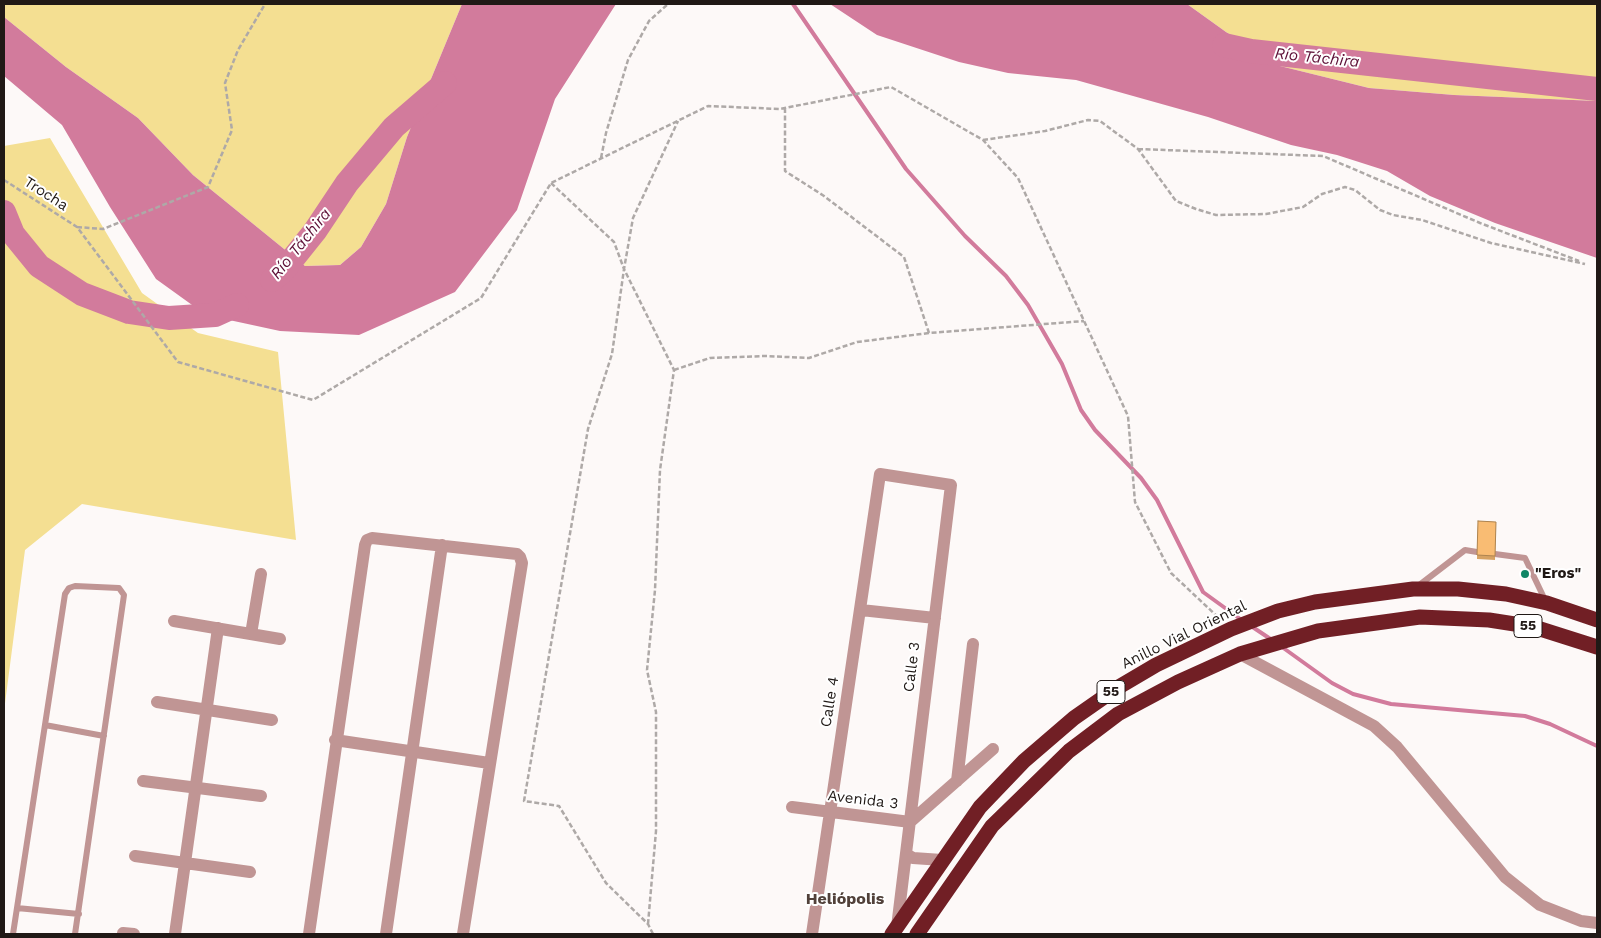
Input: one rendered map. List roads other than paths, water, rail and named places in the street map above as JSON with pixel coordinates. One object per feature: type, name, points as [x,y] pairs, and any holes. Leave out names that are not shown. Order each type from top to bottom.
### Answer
[{"type":"highway","name":"Anillo Vial Oriental","points":[[894,931],[980,807],[1024,761],[1074,718],[1117,688],[1156,666],[1231,629],[1278,611],[1315,602],[1416,589],[1458,589],[1506,594],[1547,603],[1597,620]]},
{"type":"highway","name":"55","points":[[916,934],[992,826],[1068,751],[1118,714],[1178,682],[1240,654],[1318,631],[1420,617],[1456,617],[1534,627],[1597,647]]},
{"type":"street","name":"Calle 4","points":[[812,934],[880,474],[951,485]]},
{"type":"street","name":"Calle 3","points":[[894,931],[906,854],[951,485]]},
{"type":"street","points":[[309,934],[335,740],[367,540],[372,538],[517,554],[522,563],[463,934]]},
{"type":"street","points":[[386,934],[414,752],[442,545]]},
{"type":"street","points":[[251,634],[261,574]]},
{"type":"street","points":[[861,610],[935,618]]},
{"type":"street","points":[[174,621],[280,639]]},
{"type":"street","points":[[175,934],[218,628]]},
{"type":"street","points":[[957,781],[973,644]]},
{"type":"street","points":[[1240,654],[1374,726],[1397,747],[1505,877],[1540,905],[1581,921],[1597,923]]},
{"type":"street","points":[[157,702],[272,720]]},
{"type":"street","points":[[335,740],[489,763]]},
{"type":"street","name":"Avenida 3","points":[[792,807],[910,822],[993,749]]},
{"type":"street","points":[[143,781],[261,796]]},
{"type":"street","points":[[906,854],[913,858],[942,860]]},
{"type":"street","points":[[135,856],[250,872]]},
{"type":"lane","points":[[1416,589],[1464,550],[1477,552]]},
{"type":"lane","points":[[1495,554],[1525,558],[1547,603]]},
{"type":"lane","points":[[13,934],[65,594],[69,588],[75,586],[119,588],[124,595],[75,934]]},
{"type":"lane","points":[[45,725],[104,736]]},
{"type":"lane","points":[[17,908],[78,914]]},
{"type":"waterway","points":[[793,4],[906,169],[965,236],[1006,276],[1028,305],[1062,364],[1081,410],[1095,430],[1141,478],[1157,500],[1203,592],[1243,621]]},
{"type":"waterway","name":"Río Táchira","points":[[1224,45],[1251,51],[1597,89]]},
{"type":"waterway","name":"Río Táchira","points":[[272,280],[283,271],[315,231],[347,183],[394,127],[445,83]]},
{"type":"waterway","name":"Río Táchira","points":[[4,212],[13,234],[39,266],[82,294],[129,312],[169,318],[215,315],[237,305]]},
{"type":"waterway","points":[[1251,626],[1272,640]]},
{"type":"waterway","points":[[1282,647],[1332,683],[1353,694],[1391,704],[1525,716],[1550,724],[1597,746]]},
{"type":"place","name":"\"Eros\"","points":[[1525,574]]},
{"type":"district","name":"Heliópolis","points":[[845,899]]}]
